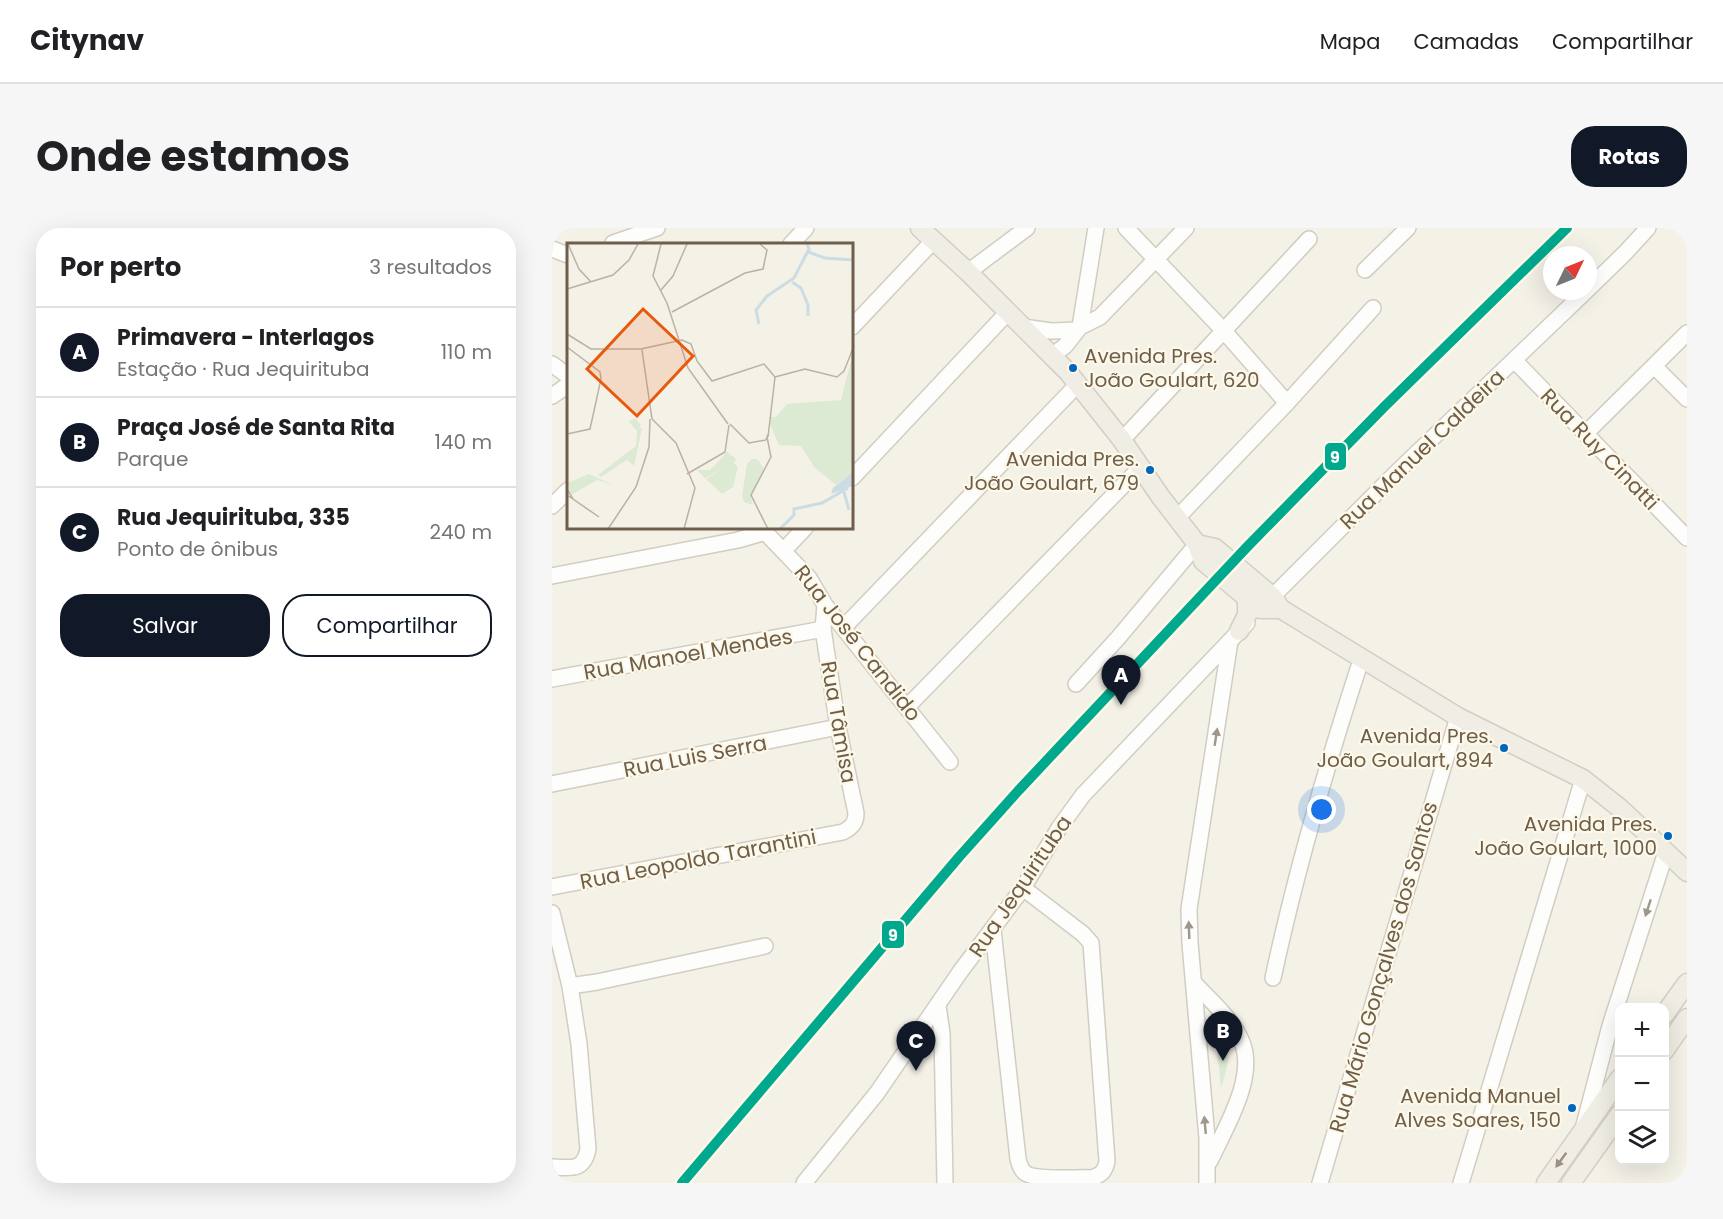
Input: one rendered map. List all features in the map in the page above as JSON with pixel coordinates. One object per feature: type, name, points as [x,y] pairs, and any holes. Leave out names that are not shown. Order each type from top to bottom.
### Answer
[{"type":"main road","points":[[927,234],[1053,355],[1078,384],[1178,517],[1197,544],[1203,561],[1265,603],[1458,717],[1583,779],[1621,809],[1687,872]]},
{"type":"main road","points":[[1197,544],[1215,548],[1265,603]]},
{"type":"main road","points":[[1235,636],[1247,615],[1265,603]]},
{"type":"main road","points":[[1669,1009],[1687,983]]},
{"type":"main road","points":[[1669,1045],[1687,1018]]},
{"type":"main road","points":[[1546,1183],[1615,1085]]},
{"type":"main road","points":[[1571,1183],[1615,1121]]},
{"type":"street","points":[[612,238],[657,228]]},
{"type":"street","points":[[791,243],[806,228]]},
{"type":"street","points":[[968,272],[1027,228]]},
{"type":"street","points":[[1053,355],[1065,346],[1079,328],[1096,228]]},
{"type":"street","points":[[1126,228],[1223,330],[1287,403]]},
{"type":"street","points":[[1023,327],[1051,331],[1079,328],[1100,317],[1186,228]]},
{"type":"street","points":[[1365,270],[1408,228]]},
{"type":"street","name":"Rua Manuel Caldeira","points":[[1597,281],[1648,228]]},
{"type":"street","points":[[854,325],[927,234]]},
{"type":"street","points":[[1122,440],[1309,239]]},
{"type":"street","points":[[552,249],[567,255]]},
{"type":"street","name":"Rua Manuel Caldeira","points":[[1265,603],[1398,471],[1577,300]]},
{"type":"street","points":[[1178,517],[1287,403],[1373,308]]},
{"type":"street","points":[[854,476],[1008,312]]},
{"type":"street","points":[[1584,434],[1687,333]]},
{"type":"street","name":"Rua Ruy Cinatti","points":[[1514,360],[1687,538]]},
{"type":"street","points":[[552,363],[567,375]]},
{"type":"street","points":[[1654,366],[1687,399]]},
{"type":"street","points":[[844,627],[1078,384]]},
{"type":"street","points":[[552,396],[567,386]]},
{"type":"street","points":[[907,707],[1141,467]]},
{"type":"street","points":[[552,506],[567,491]]},
{"type":"street","points":[[552,576],[738,540],[763,530]]},
{"type":"street","name":"Rua José Candido","points":[[763,530],[809,578],[825,605],[950,762]]},
{"type":"street","points":[[784,550],[804,530]]},
{"type":"street","points":[[1076,684],[1197,544]]},
{"type":"street","name":"Rua Tâmisa","points":[[825,605],[824,629],[838,727],[856,813],[854,824],[843,832]]},
{"type":"street","name":"Rua Manoel Mendes","points":[[552,679],[824,629]]},
{"type":"street","points":[[1207,1175],[1189,909],[1235,636]]},
{"type":"street","name":"Rua Jequirituba","points":[[804,1183],[871,1101],[960,972],[1023,888],[1059,828],[1083,795],[1235,636]]},
{"type":"street","points":[[1273,978],[1287,915],[1361,660]]},
{"type":"street","name":"Rua Mário Gonçalves dos Santos","points":[[1320,1183],[1458,717]]},
{"type":"street","name":"Rua Luis Serra","points":[[552,784],[838,727]]},
{"type":"street","points":[[1461,1183],[1583,779]]},
{"type":"street","name":"Rua Leopoldo Tarantini","points":[[552,887],[843,832]]},
{"type":"street","points":[[1583,1129],[1610,1026],[1666,852]]},
{"type":"street","points":[[993,930],[1018,1159],[1021,1167],[1023,1171],[1032,1176],[1091,1178],[1100,1175],[1107,1161],[1091,944],[1083,934],[1023,888]]},
{"type":"street","points":[[552,913],[570,986],[579,1044],[588,1149],[585,1159],[578,1166],[552,1167]]},
{"type":"street","points":[[570,986],[765,946]]},
{"type":"street","points":[[1194,983],[1241,1038],[1248,1064],[1245,1080],[1207,1175]]},
{"type":"street","points":[[938,1006],[942,1033],[943,1180]]},
{"type":"green space","points":[[1215,1031],[1224,1045],[1227,1058],[1221,1088]]},
{"type":"transit line","name":"9","points":[[682,1183],[959,857],[1018,791],[1246,548],[1385,406],[1567,228]]},
{"type":"place","name":"Avenida Pres. João Goulart, 620","points":[[1073,368]]},
{"type":"place","name":"Avenida Pres. João Goulart, 679","points":[[1150,470]]},
{"type":"place","name":"Primavera - Interlagos","points":[[1121,705]]},
{"type":"place","name":"Avenida Pres. João Goulart, 894","points":[[1504,748]]},
{"type":"place","name":"Avenida Pres. João Goulart, 1000","points":[[1668,836]]},
{"type":"place","name":"Praça José de Santa Rita","points":[[1223,1061]]},
{"type":"place","name":"Rua Jequirituba, 335","points":[[916,1071]]},
{"type":"place","name":"Avenida Manuel Alves Soares, 150","points":[[1572,1108]]}]
